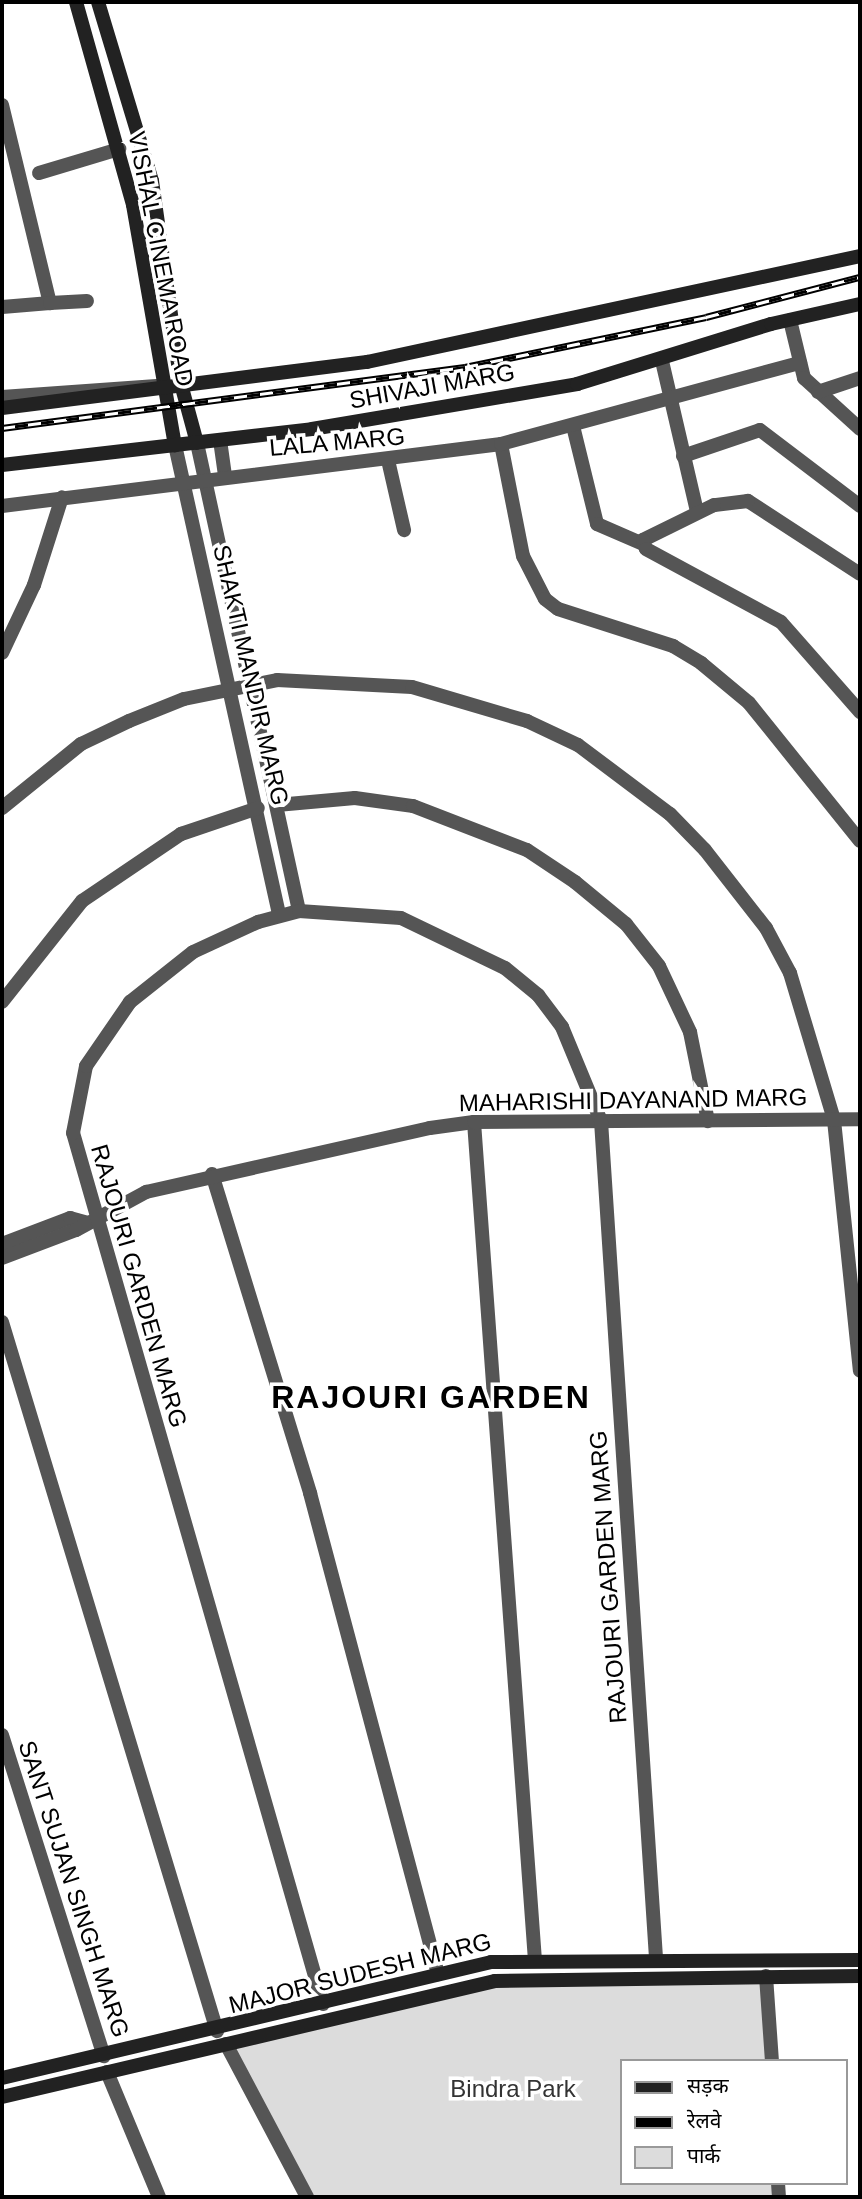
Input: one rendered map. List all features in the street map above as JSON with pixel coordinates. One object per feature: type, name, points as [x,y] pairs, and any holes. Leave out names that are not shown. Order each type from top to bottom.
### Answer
[{"type":"street","name":"VISHAL CINEMA ROAD","points":[[76,2],[119,149],[175,445]]},
{"type":"street","name":"VISHAL CINEMA ROAD","points":[[98,2],[131,103],[152,181],[181,384],[197,443]]},
{"type":"street","points":[[108,108],[131,103]]},
{"type":"street","points":[[2,105],[50,303]]},
{"type":"street","points":[[39,173],[119,149]]},
{"type":"street","name":"SHIVAJI MARG","points":[[2,408],[367,362],[860,256]]},
{"type":"street","points":[[2,307],[87,301]]},
{"type":"street","name":"SHIVAJI MARG","points":[[2,465],[220,440],[577,384],[662,362],[790,320],[860,304]]},
{"type":"street","points":[[790,320],[804,378],[860,429]]},
{"type":"street","points":[[662,362],[697,511]]},
{"type":"street","name":"LALA MARG","points":[[2,506],[183,480],[388,460],[501,444],[800,363]]},
{"type":"street","points":[[818,392],[860,377]]},
{"type":"street","points":[[2,397],[117,384],[162,387]]},
{"type":"street","points":[[573,426],[597,524],[643,544],[780,622],[860,712]]},
{"type":"street","points":[[683,456],[760,430],[860,506]]},
{"type":"street","points":[[220,440],[225,476]]},
{"type":"street","points":[[197,443],[253,684],[299,911]]},
{"type":"street","points":[[501,444],[523,556],[545,598],[558,609],[673,646],[701,663],[749,704],[860,841]]},
{"type":"street","name":"SHAKTI MANDIR MARG","points":[[175,445],[232,687],[279,916]]},
{"type":"street","points":[[388,460],[404,530]]},
{"type":"street","points":[[2,653],[34,585],[62,497]]},
{"type":"street","points":[[643,544],[646,535],[697,511],[754,503],[860,574]]},
{"type":"street","points":[[2,808],[7,798],[81,744],[184,699],[232,687],[317,678],[412,687],[527,721],[622,776],[705,850],[766,928],[790,973],[834,1120],[860,1371]]},
{"type":"street","points":[[277,805],[355,798],[413,806],[527,850],[575,882],[626,924],[659,966],[690,1032],[708,1121]]},
{"type":"street","points":[[2,1002],[46,939],[92,892],[181,834],[258,808]]},
{"type":"street","name":"RAJOURI GARDEN MARG","points":[[323,2004],[89,1220],[73,1133],[86,1066],[103,1035],[130,1002],[193,952],[279,916],[299,911],[401,918],[505,968],[538,995],[562,1027],[601,1121],[656,1959]]},
{"type":"street","name":"MAHARISHI DAYANAND MARG","points":[[2,1258],[146,1192],[212,1174],[474,1122],[860,1119]]},
{"type":"street","points":[[474,1122],[536,1961]]},
{"type":"street","points":[[212,1174],[318,1519],[438,1974]]},
{"type":"street","name":"MAHARISHI DAYANAND MARG","points":[[2,1244],[71,1218],[89,1220]]},
{"type":"street","points":[[2,1322],[217,2031]]},
{"type":"street","name":"SANT SUJAN SINGH MARG","points":[[2,1735],[104,2056]]},
{"type":"street","name":"MAJOR SUDESH MARG","points":[[2,2078],[217,2031],[491,1962],[656,1959],[860,1960]]},
{"type":"street","points":[[491,1962],[495,1981]]},
{"type":"street","points":[[766,1976],[772,2059]]},
{"type":"street","name":"MAJOR SUDESH MARG","points":[[2,2097],[495,1981],[860,1976]]},
{"type":"street","points":[[226,2044],[307,2197]]},
{"type":"street","name":"SANT SUJAN SINGH MARG","points":[[107,2072],[159,2197]]},
{"type":"green space","name":"Bindra Park","points":[[766,1976],[772,2059],[620,2059],[620,2185],[778,2185],[779,2197],[307,2197],[226,2044],[495,1981]]},
{"type":"railway","points":[[2,428],[465,367],[706,317],[860,277]]},
{"type":"district","name":"RAJOURI GARDEN","points":[[431,1397]]}]
